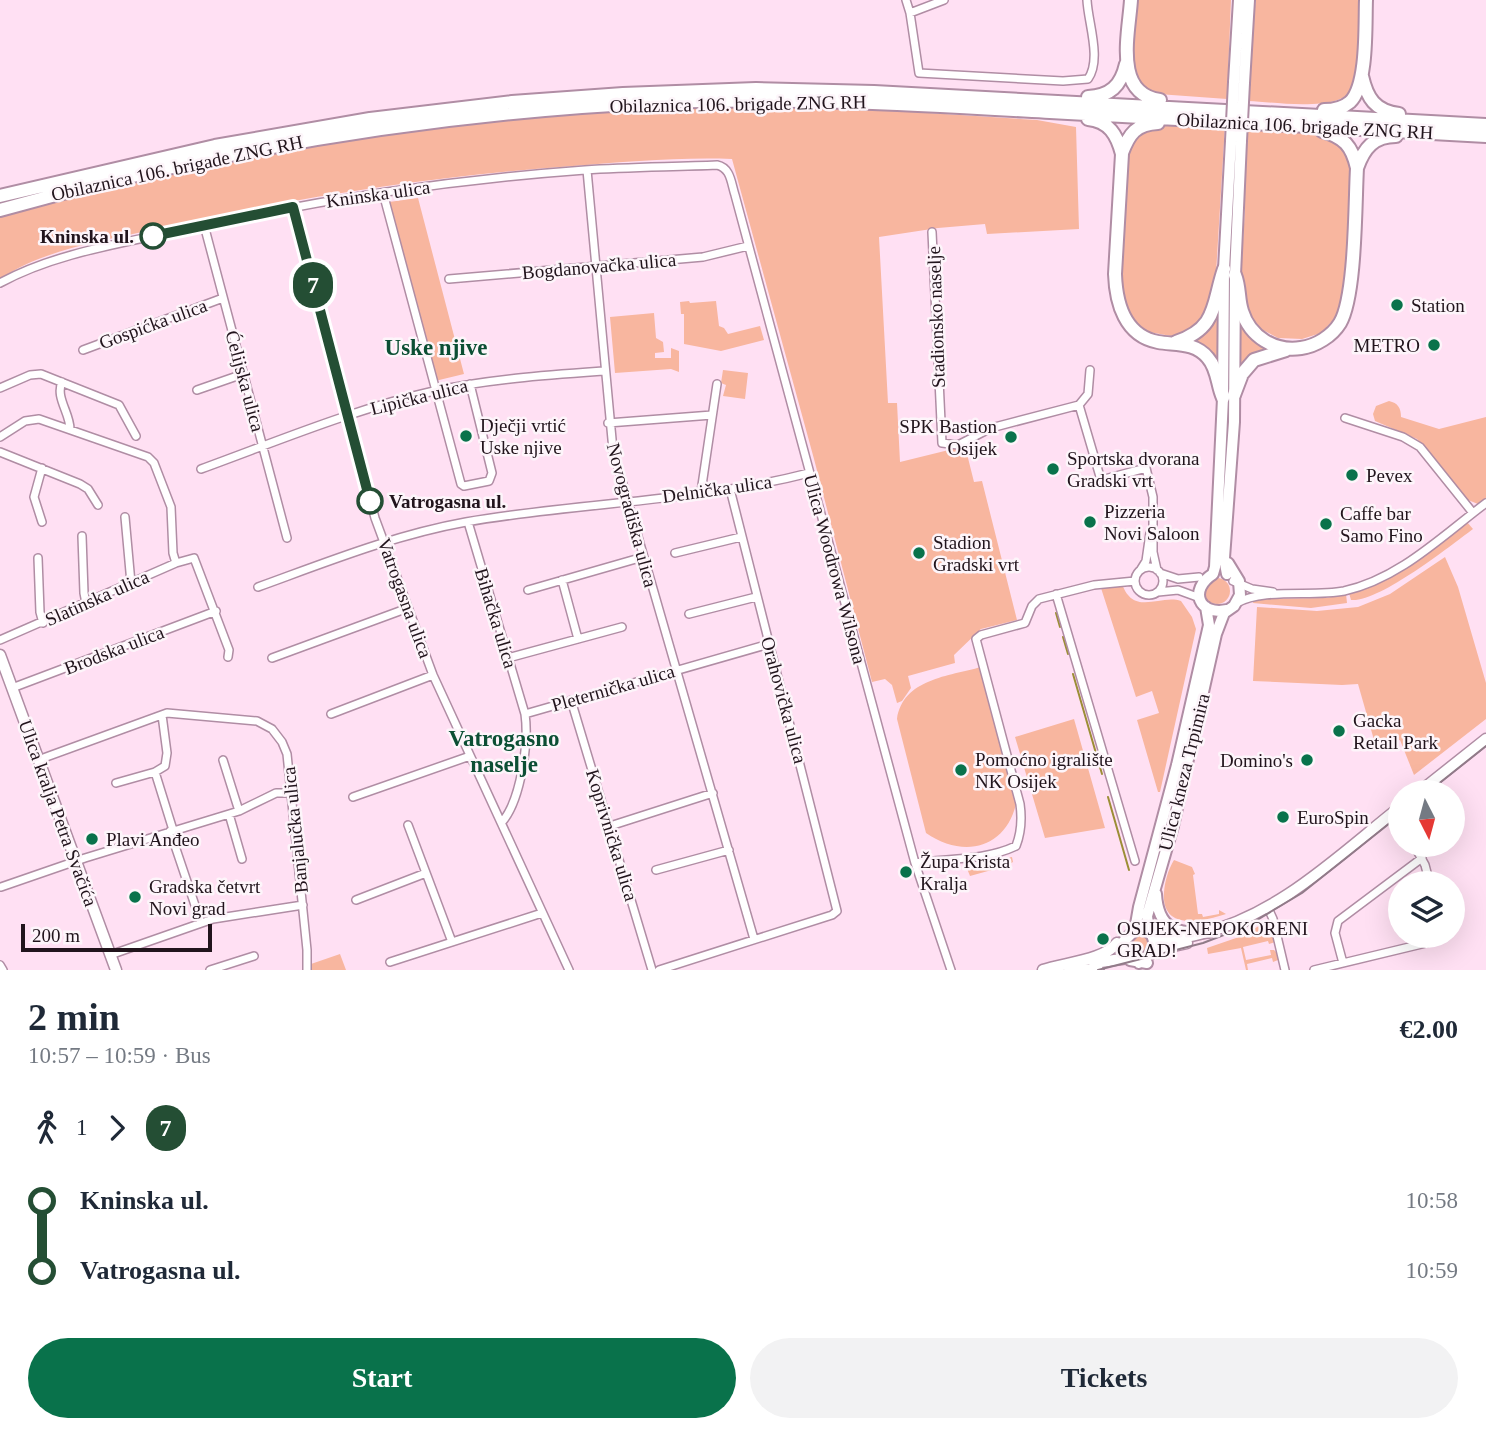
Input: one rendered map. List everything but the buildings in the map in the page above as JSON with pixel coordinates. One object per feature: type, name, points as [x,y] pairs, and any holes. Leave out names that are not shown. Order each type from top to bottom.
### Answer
[{"type":"highway","points":[[1061,107],[1111,91],[1121,80],[1127,57],[1131,0]]},
{"type":"highway","points":[[1301,120],[1343,107],[1355,95],[1362,76],[1366,0]]},
{"type":"highway","points":[[1127,57],[1130,80],[1138,92],[1153,99],[1172,102],[1185,113]]},
{"type":"highway","points":[[1362,76],[1369,99],[1381,110],[1422,127]]},
{"type":"highway","name":"Obilaznica 106. brigade ZNG RH","points":[[0,197],[161,157],[246,140],[370,119],[512,102],[622,94],[756,89],[874,92],[1061,107]]},
{"type":"highway","name":"Obilaznica 106. brigade ZNG RH","points":[[0,210],[132,174],[318,138],[495,115],[656,103],[778,100],[1061,107],[1422,127],[1486,136]]},
{"type":"highway","points":[[1061,107],[1105,124],[1116,135],[1122,154]]},
{"type":"highway","points":[[1185,113],[1140,126],[1129,136],[1122,154],[1115,291],[1125,320],[1144,337],[1198,349],[1207,356],[1229,397]]},
{"type":"highway","points":[[1301,120],[1344,140],[1352,150],[1357,168]]},
{"type":"highway","name":"Obilaznica 106. brigade ZNG RH","points":[[1422,127],[1486,125]]},
{"type":"highway","points":[[1229,397],[1242,374],[1254,360],[1310,346],[1321,341],[1336,328],[1346,311],[1351,279],[1357,168],[1361,155],[1373,141],[1388,136],[1402,137],[1422,127]]},
{"type":"highway","points":[[1172,343],[1195,333],[1206,324],[1216,305],[1219,284],[1229,272],[1239,285],[1243,314],[1256,334],[1273,346],[1290,349]]},
{"type":"main road","points":[[1227,608],[1240,595],[1224,565],[1220,549],[1229,397],[1229,272],[1239,83],[1239,0]]},
{"type":"main road","points":[[1239,83],[1250,0]]},
{"type":"main road","points":[[1211,634],[1200,600],[1200,584],[1220,549]]},
{"type":"main road","points":[[1211,634],[1227,608],[1235,587],[1220,549]]},
{"type":"main road","points":[[1207,573],[1233,580]]},
{"type":"main road","points":[[1207,573],[1194,585],[1209,620],[1211,634]]},
{"type":"main road","points":[[1200,600],[1227,608]]},
{"type":"main road","name":"Ulica kneza Trpimira","points":[[1132,928],[1155,886],[1173,826],[1211,634]]},
{"type":"main road","name":"Ulica kneza Trpimira","points":[[1158,953],[1144,908],[1211,634]]},
{"type":"main road","points":[[1155,886],[1159,913],[1169,926],[1183,932],[1209,932]]},
{"type":"main road","points":[[1132,928],[1153,935],[1154,948],[1141,966]]},
{"type":"main road","points":[[1125,964],[1117,951],[1118,943],[1120,936],[1132,928]]},
{"type":"main road","points":[[1125,964],[1123,942],[1132,928]]},
{"type":"main road","points":[[1125,964],[1141,966],[1158,953]]},
{"type":"main road","points":[[1064,969],[1098,970]]},
{"type":"street","points":[[906,0],[919,73],[1076,80],[1088,79],[1093,67],[1087,0]]},
{"type":"street","points":[[910,13],[944,0]]},
{"type":"street","name":"Kninska ulica","points":[[0,283],[61,260],[204,225],[293,207],[461,183],[587,170],[717,165],[724,167]]},
{"type":"street","name":"Ulica Woodrowa Wilsona","points":[[724,167],[728,172],[915,863],[951,970]]},
{"type":"street","name":"Novogradiška ulica","points":[[587,170],[608,423],[613,450],[754,939]]},
{"type":"street","points":[[383,193],[461,484],[469,486],[489,481],[492,473],[470,384]]},
{"type":"street","name":"Vatrogasna ulica","points":[[293,207],[369,499],[384,542],[433,675],[569,970]]},
{"type":"street","name":"Ćelijska ulica","points":[[204,225],[287,538]]},
{"type":"street","name":"Stadionsko naselje","points":[[932,232],[942,443],[958,444],[991,428],[1079,405]]},
{"type":"street","name":"Bogdanovačka ulica","points":[[449,279],[710,256],[748,246]]},
{"type":"street","name":"Gospićka ulica","points":[[83,350],[223,299]]},
{"type":"street","name":"Lipička ulica","points":[[201,470],[347,415],[435,391],[470,384],[604,370]]},
{"type":"street","points":[[1090,370],[1088,394],[1079,405],[1101,480],[1146,468],[1153,497],[1153,558],[1163,581],[1157,592]]},
{"type":"street","points":[[0,388],[36,374],[62,382],[119,405],[136,436]]},
{"type":"street","points":[[197,390],[243,374]]},
{"type":"street","points":[[62,382],[59,391],[69,415],[70,429]]},
{"type":"street","points":[[701,492],[717,384]]},
{"type":"street","points":[[608,423],[712,415]]},
{"type":"street","points":[[1345,418],[1403,437],[1420,447],[1473,513]]},
{"type":"street","points":[[0,436],[16,425],[32,419],[47,421],[141,454],[154,463],[171,507],[176,563]]},
{"type":"street","points":[[0,452],[88,489],[98,505]]},
{"type":"street","points":[[42,468],[34,497],[42,522]]},
{"type":"street","name":"Delnička ulica","points":[[258,587],[384,542],[468,522],[730,489],[809,473]]},
{"type":"street","name":"Orahovička ulica","points":[[730,489],[837,911],[832,915],[754,939]]},
{"type":"street","points":[[1227,608],[1251,597],[1333,593],[1380,579],[1426,549],[1486,503]]},
{"type":"street","points":[[125,517],[131,583]]},
{"type":"street","name":"Bihačka ulica","points":[[468,522],[525,714]]},
{"type":"street","points":[[1135,581],[1146,561],[1153,522]]},
{"type":"street","points":[[82,536],[86,603]]},
{"type":"street","points":[[676,553],[741,537]]},
{"type":"street","points":[[528,590],[643,557]]},
{"type":"street","points":[[38,558],[40,612],[43,623]]},
{"type":"street","name":"Slatinska ulica","points":[[0,640],[176,563],[194,558],[216,611]]},
{"type":"street","points":[[1141,570],[1149,567],[1178,579],[1207,573]]},
{"type":"street","points":[[562,580],[578,639]]},
{"type":"street","points":[[1233,580],[1261,590],[1292,595]]},
{"type":"street","points":[[915,863],[964,859],[1016,846],[1021,821],[1020,804],[976,639],[981,635],[1025,623],[1034,602],[1056,594],[1112,582],[1135,581]]},
{"type":"street","points":[[1135,581],[1141,593],[1149,595],[1178,590],[1200,600]]},
{"type":"street","points":[[1056,594],[1135,861]]},
{"type":"street","points":[[689,614],[757,597]]},
{"type":"street","points":[[272,658],[408,608]]},
{"type":"street","points":[[216,611],[229,650],[228,657]]},
{"type":"street","name":"Brodska ulica","points":[[12,688],[216,611]]},
{"type":"street","points":[[508,658],[622,627]]},
{"type":"street","name":"Pleternička ulica","points":[[502,822],[512,804],[524,761],[525,714],[769,644]]},
{"type":"street","name":"Ulica kralja Petra Svačića","points":[[0,656],[116,970]]},
{"type":"street","points":[[331,714],[433,675]]},
{"type":"street","name":"Koprivnička ulica","points":[[571,700],[652,970]]},
{"type":"street","name":"Banjalučka ulica","points":[[38,760],[162,715],[176,713],[251,720],[268,726],[286,748],[303,905],[307,970]]},
{"type":"street","points":[[116,783],[162,769],[167,761],[162,715]]},
{"type":"street","points":[[1434,780],[1486,738]]},
{"type":"street","points":[[353,797],[470,756]]},
{"type":"street","points":[[223,760],[239,811]]},
{"type":"street","points":[[155,772],[201,923]]},
{"type":"street","points":[[1,887],[171,830],[239,811],[276,793],[291,793]]},
{"type":"street","points":[[610,826],[713,793]]},
{"type":"street","points":[[229,814],[242,859]]},
{"type":"street","points":[[1158,953],[1169,947],[1233,929],[1256,918],[1388,817]]},
{"type":"street","points":[[1381,822],[1388,824]]},
{"type":"street","points":[[408,825],[452,942]]},
{"type":"street","points":[[656,870],[729,850]]},
{"type":"street","points":[[1343,963],[1336,936],[1335,926],[1338,921],[1422,858],[1426,871]]},
{"type":"street","points":[[356,900],[426,873]]},
{"type":"street","points":[[110,955],[201,923],[303,905]]},
{"type":"street","points":[[1153,935],[1179,938],[1209,932],[1268,908]]},
{"type":"street","points":[[1268,908],[1285,970]]},
{"type":"street","points":[[390,962],[542,913]]},
{"type":"street","points":[[659,970],[754,939]]},
{"type":"street","points":[[1043,970],[1102,955],[1118,943]]},
{"type":"street","points":[[1314,970],[1405,948]]},
{"type":"street","points":[[210,970],[254,956]]},
{"type":"street","points":[[1064,969],[1125,964]]},
{"type":"street","points":[[0,965],[3,970]]},
{"type":"shaded area","points":[[1134,0],[1231,0],[1227,99],[1158,94],[1141,87],[1131,65]]},
{"type":"shaded area","points":[[1256,0],[1363,0],[1360,61],[1357,81],[1351,92],[1341,99],[1327,103],[1249,101],[1251,28]]},
{"type":"shaded area","points":[[778,103],[779,108],[883,110],[1037,120],[1076,127],[1079,229],[987,234],[985,224],[879,237],[888,403],[897,403],[900,462],[965,446],[974,482],[982,481],[1017,620],[981,629],[954,655],[955,663],[908,676],[911,688],[902,701],[897,703],[892,685],[885,679],[872,682],[732,159],[652,160],[521,170],[311,198],[75,247],[36,260],[0,279],[0,213],[166,171],[381,132],[613,108]]},
{"type":"shaded area","points":[[1153,124],[1225,125],[1215,290],[1204,318],[1190,331],[1171,336],[1140,328],[1129,314],[1120,290],[1124,156],[1134,132]]},
{"type":"shaded area","points":[[1248,127],[1313,131],[1334,136],[1353,162],[1345,296],[1337,316],[1321,333],[1302,339],[1278,338],[1261,329],[1247,312],[1241,275],[1245,208],[1244,141],[1247,141]]},
{"type":"shaded area","points":[[418,198],[464,374],[435,381],[389,202]]},
{"type":"shaded area","points":[[716,301],[719,326],[728,334],[760,326],[764,340],[721,351],[684,344],[684,314],[681,314],[680,302]]},
{"type":"shaded area","points":[[1218,305],[1220,370],[1184,343]]},
{"type":"shaded area","points":[[654,313],[656,338],[663,342],[664,352],[655,353],[655,358],[671,358],[671,348],[679,351],[679,372],[671,369],[615,373],[610,317]]},
{"type":"shaded area","points":[[1239,313],[1274,349],[1239,375]]},
{"type":"shaded area","points":[[723,370],[748,373],[745,399],[723,396],[726,385],[721,383]]},
{"type":"shaded area","points":[[1389,401],[1398,406],[1401,417],[1439,429],[1486,417],[1486,500],[1478,504],[1468,500],[1417,439],[1375,421],[1373,414],[1376,406]]},
{"type":"shaded area","points":[[1467,522],[1473,529],[1431,560],[1378,593],[1351,600],[1349,593],[1397,572],[1426,554]]},
{"type":"shaded area","points":[[1445,557],[1458,587],[1486,683],[1486,719],[1414,775],[1400,740],[1376,747],[1358,684],[1253,681],[1257,607],[1317,611],[1358,607],[1390,594]]},
{"type":"shaded area","points":[[1217,578],[1226,582],[1230,591],[1226,600],[1217,604],[1208,600],[1204,591],[1208,582]]},
{"type":"shaded area","points":[[1122,584],[1133,600],[1181,601],[1192,617],[1196,629],[1160,792],[1137,720],[1159,713],[1152,691],[1136,697],[1101,588]]},
{"type":"shaded area","points":[[1346,594],[1347,603],[1311,608],[1253,603],[1254,599],[1326,598]]},
{"type":"shaded area","points":[[981,667],[1016,804],[1002,831],[992,840],[967,847],[940,841],[926,833],[897,719],[908,695],[918,687],[929,681]]},
{"type":"shaded area","points":[[1074,719],[1105,828],[1045,838],[1015,737]]},
{"type":"shaded area","points":[[1012,857],[1013,862],[1006,866],[970,876],[966,866]]},
{"type":"shaded area","points":[[1174,860],[1192,867],[1198,914],[1203,917],[1219,914],[1219,910],[1226,914],[1184,921],[1169,913],[1164,892]]},
{"type":"shaded area","points":[[1268,921],[1275,942],[1243,947],[1246,960],[1271,955],[1270,950],[1274,950],[1278,954],[1278,960],[1273,962],[1272,958],[1247,964],[1246,970],[1241,948],[1208,954],[1207,948],[1239,937]]},
{"type":"shaded area","points":[[1139,933],[1147,938],[1150,944],[1145,952],[1136,957],[1128,950],[1128,944]]},
{"type":"shaded area","points":[[340,954],[346,970],[309,970],[311,964]]},
{"type":"waterway","points":[[1056,613],[1060,627]]},
{"type":"waterway","points":[[1063,637],[1068,654]]},
{"type":"waterway","points":[[1073,674],[1102,774]]},
{"type":"waterway","points":[[1108,797],[1129,870]]},
{"type":"tram line","points":[[1443,780],[1486,746]]},
{"type":"tram line","points":[[1098,970],[1203,943],[1247,926],[1302,893],[1388,825]]},
{"type":"bus line","name":"7","points":[[153,236],[293,207],[370,501]]},
{"type":"place","name":"Kninska ul.","points":[[153,236]]},
{"type":"place","name":"Station","points":[[1397,305]]},
{"type":"place","name":"METRO","points":[[1434,345]]},
{"type":"place","name":"Dječji vrtić Uske njive","points":[[466,436]]},
{"type":"place","name":"SPK Bastion Osijek","points":[[1011,437]]},
{"type":"place","name":"Sportska dvorana Gradski vrt","points":[[1053,469]]},
{"type":"place","name":"Pevex","points":[[1352,475]]},
{"type":"place","name":"Vatrogasna ul.","points":[[370,501]]},
{"type":"place","name":"Pizzeria Novi Saloon","points":[[1090,522]]},
{"type":"place","name":"Caffe bar Samo Fino","points":[[1326,524]]},
{"type":"place","name":"Stadion Gradski vrt","points":[[919,553]]},
{"type":"place","name":"Gacka Retail Park","points":[[1339,731]]},
{"type":"place","name":"Domino's","points":[[1307,760]]},
{"type":"place","name":"Pomoćno igralište NK Osijek","points":[[961,770]]},
{"type":"place","name":"EuroSpin","points":[[1283,817]]},
{"type":"place","name":"Plavi Anđeo","points":[[92,839]]},
{"type":"place","name":"Župa Krista Kralja","points":[[906,872]]},
{"type":"place","name":"Gradska četvrt Novi grad","points":[[135,897]]},
{"type":"place","name":"OSIJEK-NEPOKORENI GRAD!","points":[[1103,939]]},
{"type":"district","name":"Uske njive","points":[[436,347]]},
{"type":"district","name":"Vatrogasno naselje","points":[[504,751]]}]
